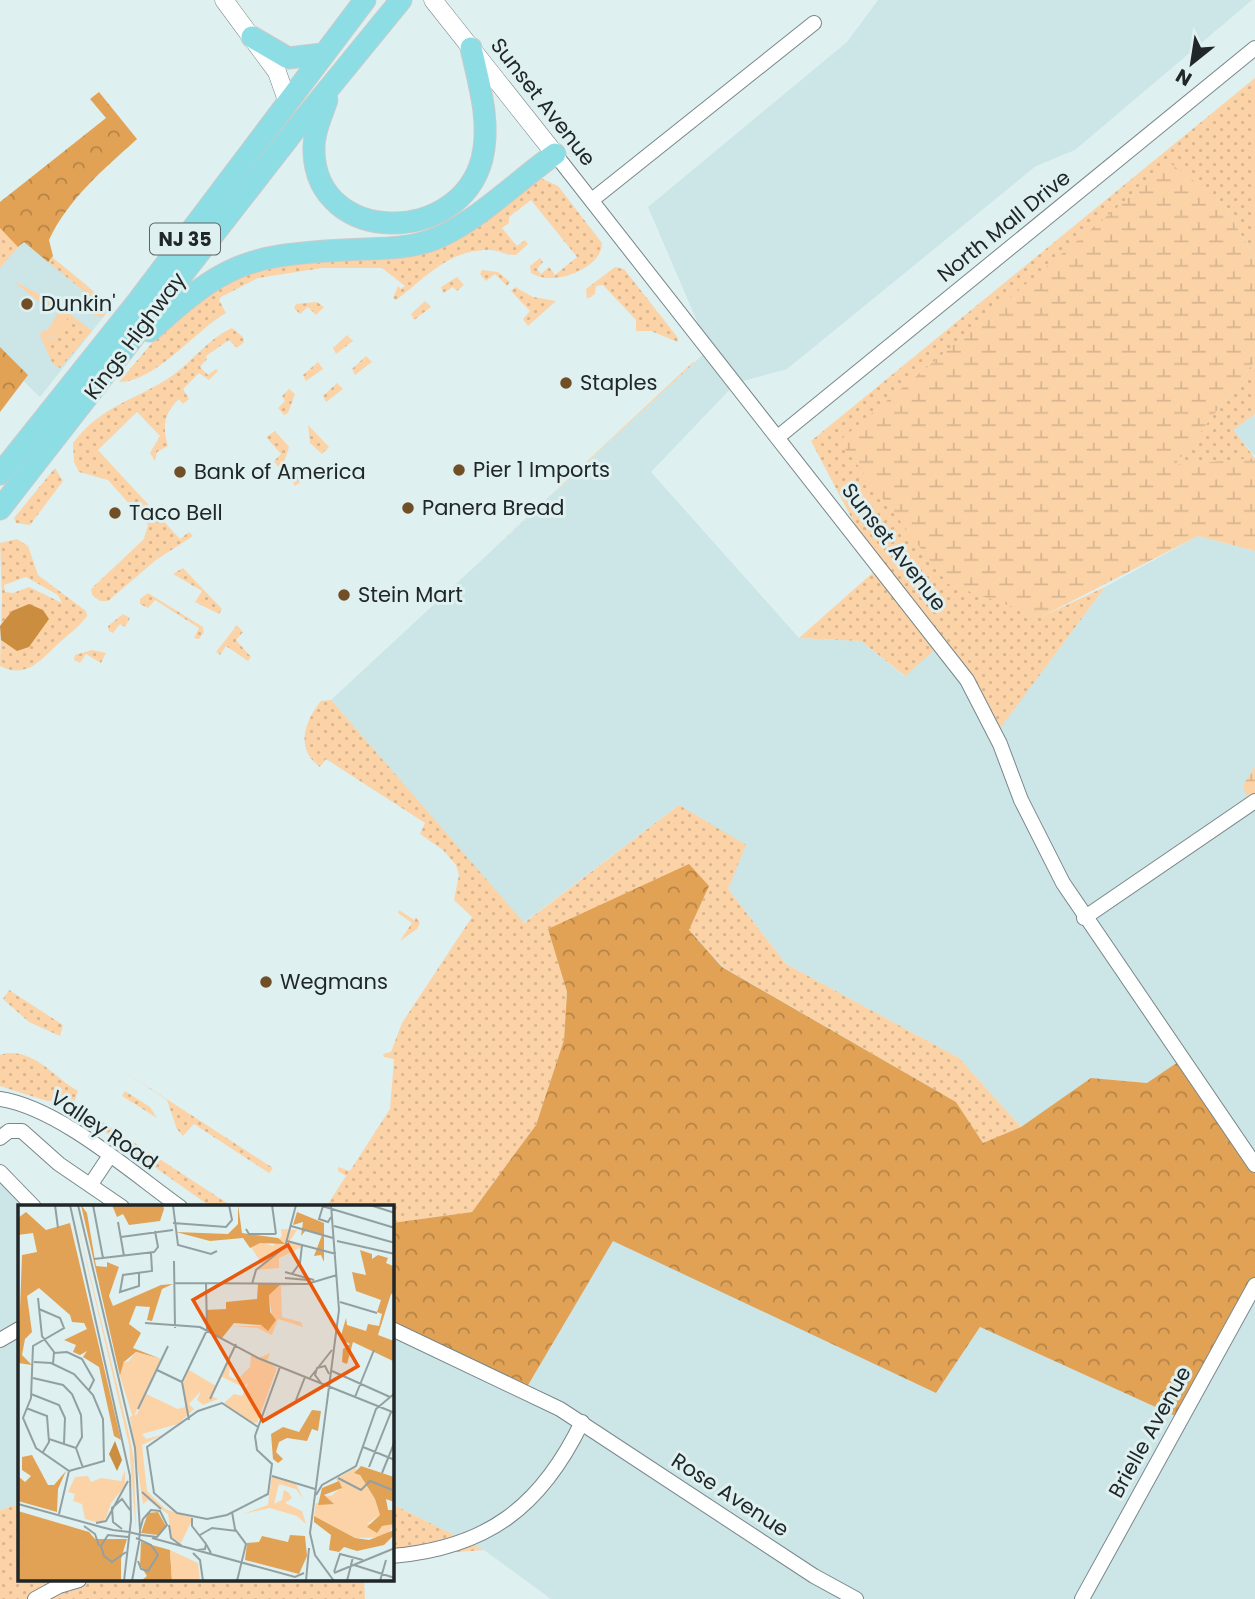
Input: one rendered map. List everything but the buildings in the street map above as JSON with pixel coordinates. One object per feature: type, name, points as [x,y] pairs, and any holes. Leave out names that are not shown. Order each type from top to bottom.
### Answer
[{"type":"main road","name":"Kings Highway","points":[[0,474],[146,291],[365,0]]},
{"type":"main road","name":"Kings Highway","points":[[0,509],[120,358],[199,251],[401,0]]},
{"type":"main road","points":[[252,37],[288,58],[323,54]]},
{"type":"main road","points":[[331,88],[315,132],[313,149],[318,174],[325,188],[344,208],[367,220],[398,224],[420,221],[439,213],[459,198],[481,160],[485,118],[471,48]]},
{"type":"main road","points":[[120,358],[202,286],[247,261],[293,252],[406,246],[427,242],[455,230],[555,154]]},
{"type":"street","points":[[224,0],[277,72],[288,103]]},
{"type":"street","name":"Sunset Avenue","points":[[433,0],[967,680],[1000,744],[1033,828],[1084,918],[1255,1165]]},
{"type":"street","points":[[592,200],[814,23]]},
{"type":"street","name":"North Mall Drive","points":[[778,437],[1255,48]]},
{"type":"street","points":[[1084,918],[1255,801]]},
{"type":"street","name":"Valley Road","points":[[0,1099],[25,1104],[52,1117],[177,1205]]},
{"type":"street","points":[[0,1138],[9,1131],[22,1131],[59,1164],[119,1205]]},
{"type":"street","points":[[91,1184],[110,1157]]},
{"type":"street","points":[[0,1172],[32,1205]]},
{"type":"street","name":"Brielle Avenue","points":[[1082,1599],[1255,1285]]},
{"type":"street","points":[[0,1340],[18,1330]]},
{"type":"street","points":[[394,1330],[530,1392],[582,1422],[550,1478],[509,1518],[463,1543],[422,1553],[394,1556]]},
{"type":"street","name":"Rose Avenue","points":[[582,1422],[814,1576],[856,1599]]},
{"type":"street","points":[[35,1599],[72,1582]]},
{"type":"shaded area","points":[[878,0],[1252,0],[1075,150],[1036,166],[787,369],[736,383],[651,472],[799,638],[861,641],[904,676],[941,643],[995,734],[1105,587],[1198,536],[1255,551],[1255,767],[1243,785],[1255,804],[1255,1169],[1147,1083],[1091,1078],[1021,1127],[959,1058],[786,964],[728,889],[679,805],[523,923],[331,700],[709,349],[648,207],[847,42]]},
{"type":"shaded area","points":[[6,197],[52,258],[112,306],[40,397],[0,358],[0,202]]},
{"type":"shaded area","points":[[1255,414],[1255,456],[1232,430]]},
{"type":"shaded area","points":[[29,604],[43,610],[49,619],[29,647],[17,651],[1,640],[0,626],[12,611]]},
{"type":"shaded area","points":[[0,1184],[22,1205],[18,1205],[18,1504],[0,1510]]},
{"type":"shaded area","points":[[613,1240],[936,1393],[980,1327],[1184,1420],[1255,1286],[1255,1599],[551,1599],[484,1550],[394,1505],[394,1329],[524,1392]]},
{"type":"green space","points":[[1255,78],[1255,259],[1223,203],[1041,617],[1105,587],[995,735],[941,644],[905,676],[861,641],[799,638],[878,568],[811,441]]},
{"type":"green space","points":[[99,92],[137,139],[88,185],[66,211],[49,240],[53,256],[48,262],[24,242],[18,247],[0,228],[0,202],[106,118],[90,99]]},
{"type":"green space","points":[[1170,163],[1223,203],[1255,259],[1255,361],[1175,465],[1255,458],[1255,551],[1198,536],[1041,617],[948,584],[839,441]]},
{"type":"green space","points":[[543,179],[558,186],[602,243],[595,260],[576,273],[552,278],[531,273],[530,266],[540,258],[543,262],[537,269],[541,274],[549,267],[555,275],[577,257],[531,200],[509,217],[509,223],[502,228],[517,246],[525,240],[528,244],[516,255],[490,250],[462,254],[439,266],[396,300],[393,298],[398,286],[401,289],[405,286],[382,268],[322,268],[258,278],[221,297],[219,300],[226,313],[160,365],[132,380],[119,382],[162,331],[221,284],[267,265],[408,256],[535,181]]},
{"type":"green space","points":[[2,227],[18,247],[0,268],[0,228]]},
{"type":"green space","points":[[52,257],[84,283],[81,289],[48,262]]},
{"type":"green space","points":[[615,267],[624,269],[678,338],[678,342],[651,331],[636,331],[636,320],[603,285],[596,286],[595,294],[587,299],[586,289]]},
{"type":"green space","points":[[482,270],[498,272],[510,282],[507,286],[495,274],[486,281],[480,274]]},
{"type":"green space","points":[[457,277],[464,285],[457,291],[453,287],[443,293],[441,287]]},
{"type":"green space","points":[[12,280],[56,303],[50,311]]},
{"type":"green space","points":[[84,283],[98,296],[94,315],[83,307],[87,294],[81,289]]},
{"type":"green space","points":[[515,287],[533,297],[556,301],[528,326],[523,319],[530,311],[511,291]]},
{"type":"green space","points":[[97,293],[112,306],[103,317],[94,315]]},
{"type":"green space","points":[[425,301],[431,307],[414,320],[411,314]]},
{"type":"green space","points":[[317,302],[324,307],[316,315],[308,307],[300,314],[294,308],[296,304]]},
{"type":"green space","points":[[62,307],[70,314],[60,331],[43,343],[40,335],[44,329],[47,331]]},
{"type":"green space","points":[[70,314],[92,331],[60,368],[53,364],[43,343],[55,336]]},
{"type":"green space","points":[[232,328],[243,337],[244,342],[237,348],[229,340],[206,356],[207,359],[200,367],[208,375],[216,369],[218,371],[209,380],[199,373],[183,389],[189,399],[183,404],[179,399],[167,415],[165,433],[168,446],[157,452],[155,461],[150,453],[160,436],[137,412],[98,450],[180,539],[189,532],[193,536],[156,560],[108,601],[100,601],[92,595],[91,589],[144,539],[148,525],[108,480],[79,472],[74,462],[73,443],[95,420],[172,376],[215,338]]},
{"type":"green space","points":[[347,335],[353,341],[336,354],[333,348]]},
{"type":"green space","points":[[0,347],[28,375],[0,412]]},
{"type":"green space","points":[[366,356],[372,362],[355,375],[352,369]]},
{"type":"green space","points":[[1255,361],[1255,414],[1233,430],[1255,458],[1174,466]]},
{"type":"green space","points":[[318,362],[323,369],[306,381],[303,375]]},
{"type":"green space","points":[[693,362],[695,362],[479,562]]},
{"type":"green space","points":[[337,383],[343,389],[326,402],[323,396]]},
{"type":"green space","points":[[289,389],[295,394],[288,413],[284,415],[278,408],[285,401],[282,396]]},
{"type":"green space","points":[[308,425],[329,447],[322,454],[310,443]]},
{"type":"green space","points":[[275,431],[289,447],[284,462],[278,467],[274,461],[281,454],[266,437]]},
{"type":"green space","points":[[305,466],[313,473],[295,486],[293,483]]},
{"type":"green space","points":[[55,468],[63,481],[30,525],[16,523],[14,518]]},
{"type":"green space","points":[[17,539],[28,546],[38,575],[86,611],[87,616],[45,656],[25,669],[0,666],[0,543]],"holes":[[[26,577],[58,595],[62,603],[29,587],[13,593],[5,592],[4,585]]]},
{"type":"green space","points":[[183,568],[222,609],[219,614],[195,602],[202,591],[173,574]]},
{"type":"green space","points":[[148,593],[203,627],[204,632],[199,639],[194,638],[199,628],[155,600],[148,608],[140,604],[140,599]]},
{"type":"green space","points":[[123,614],[130,618],[125,627],[120,624],[113,633],[109,631],[108,626]]},
{"type":"green space","points":[[237,625],[243,632],[236,640],[251,657],[248,661],[226,646],[220,655],[216,652]]},
{"type":"green space","points":[[92,650],[106,653],[101,663],[86,654],[80,663],[74,660],[75,655]]},
{"type":"green space","points":[[331,700],[524,923],[679,805],[746,845],[728,889],[786,964],[959,1058],[1021,1127],[983,1143],[956,1102],[723,967],[689,930],[709,886],[548,929],[567,992],[564,1040],[536,1125],[472,1212],[394,1223],[394,1205],[327,1205],[346,1176],[338,1171],[338,1167],[350,1171],[390,1109],[394,1059],[384,1057],[383,1054],[391,1052],[402,1023],[472,917],[454,900],[459,875],[456,865],[443,850],[420,834],[425,823],[326,759],[320,767],[312,760],[307,752],[305,735],[310,718],[321,701]]},
{"type":"green space","points":[[1255,767],[1255,804],[1250,807],[1243,785]]},
{"type":"green space","points":[[689,864],[709,886],[689,930],[722,967],[956,1102],[983,1143],[1021,1127],[1091,1078],[1147,1083],[1181,1060],[1255,1169],[1255,1286],[1184,1420],[980,1327],[936,1393],[613,1241],[524,1392],[394,1329],[394,1223],[472,1212],[536,1125],[564,1040],[567,992],[548,929]]},
{"type":"green space","points":[[399,910],[414,920],[416,917],[420,923],[417,929],[400,941],[412,923],[398,913]]},
{"type":"green space","points":[[9,990],[63,1025],[60,1036],[29,1022],[3,999]]},
{"type":"green space","points":[[7,1053],[28,1056],[45,1066],[78,1091],[74,1103],[230,1205],[208,1205],[60,1100],[47,1101],[0,1086],[0,1055]]},
{"type":"green space","points":[[111,1063],[273,1168],[269,1173],[194,1124],[183,1136],[177,1129],[167,1100]]},
{"type":"green space","points":[[125,1091],[150,1107],[157,1118],[122,1096]]},
{"type":"green space","points":[[18,1504],[18,1582],[364,1582],[365,1599],[0,1599],[0,1510]]},
{"type":"green space","points":[[394,1505],[484,1550],[394,1557]]},
{"type":"place","name":"Dunkin'","points":[[27,304]]},
{"type":"place","name":"Staples","points":[[566,383]]},
{"type":"place","name":"Pier 1 Imports","points":[[459,470]]},
{"type":"place","name":"Bank of America","points":[[180,472]]},
{"type":"place","name":"Panera Bread","points":[[408,508]]},
{"type":"place","name":"Taco Bell","points":[[115,513]]},
{"type":"place","name":"Stein Mart","points":[[344,595]]},
{"type":"place","name":"Wegmans","points":[[266,982]]}]
